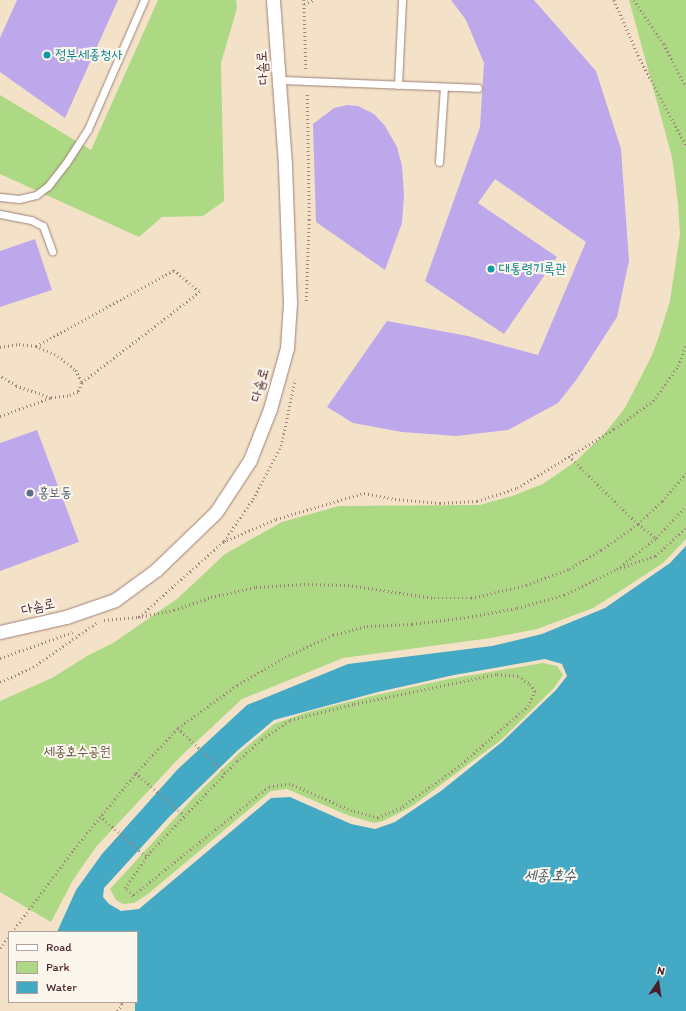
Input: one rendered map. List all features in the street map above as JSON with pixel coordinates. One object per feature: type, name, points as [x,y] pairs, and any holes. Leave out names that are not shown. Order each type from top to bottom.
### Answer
[{"type":"street","name":"다솜로","points":[[0,632],[66,616],[115,600],[156,570],[216,512],[250,460],[270,409],[287,348],[290,303],[280,80],[273,0]]},
{"type":"lane","points":[[0,197],[19,199],[36,195],[48,186],[66,164],[88,129],[144,0]]},
{"type":"lane","points":[[398,85],[402,0]]},
{"type":"lane","points":[[280,80],[478,88]]},
{"type":"lane","points":[[439,162],[444,87]]},
{"type":"lane","points":[[0,214],[31,220],[43,226],[52,251]]},
{"type":"path","points":[[304,4],[313,0]]},
{"type":"path","points":[[614,0],[640,60],[686,145]]},
{"type":"path","points":[[634,0],[664,44],[686,87]]},
{"type":"path","points":[[0,416],[50,398],[68,396],[78,392],[82,383],[200,292],[174,270],[36,346]]},
{"type":"path","points":[[0,347],[19,344],[36,346],[58,356],[76,370],[82,383]]},
{"type":"path","points":[[138,618],[223,542],[276,519],[364,493],[395,499],[440,503],[477,501],[517,488],[614,429],[653,401],[678,366],[686,344]]},
{"type":"path","points":[[0,376],[16,386],[50,398]]},
{"type":"path","points":[[569,456],[638,524],[656,538]]},
{"type":"path","points":[[0,658],[100,621],[138,618],[174,610],[211,597],[256,587],[304,584],[348,585],[434,598],[471,598],[526,585],[569,569],[601,550],[638,524],[662,501],[686,473]]},
{"type":"path","points":[[618,569],[656,538],[686,506]]},
{"type":"path","points":[[13,931],[100,816],[136,773],[178,728],[237,685],[285,657],[333,636],[367,626],[412,624],[517,608],[564,595],[618,569],[655,556],[686,528]]},
{"type":"path","points":[[0,682],[33,667],[100,621]]},
{"type":"path","points":[[497,674],[518,676],[530,684],[535,692],[529,706],[508,726],[456,769],[401,808],[378,818],[352,811],[290,784],[269,787],[133,896],[125,888],[147,857],[184,815],[225,773],[262,739],[290,720],[354,704],[497,674]]},
{"type":"path","points":[[178,728],[225,773]]},
{"type":"path","points":[[136,773],[184,815]]},
{"type":"path","points":[[100,816],[147,857]]},
{"type":"path","points":[[0,948],[7,941]]},
{"type":"path","points":[[117,1011],[122,1004],[121,1003]]},
{"type":"green space","points":[[158,0],[236,0],[237,8],[221,63],[224,201],[203,216],[162,217],[139,237],[0,174],[0,95],[91,150]]},
{"type":"green space","name":"세종호수공원","points":[[629,0],[686,0],[686,539],[663,563],[593,608],[537,629],[491,638],[343,658],[242,699],[180,757],[96,847],[73,880],[51,922],[0,892],[0,701],[52,678],[87,656],[113,643],[177,599],[225,554],[282,522],[339,506],[480,505],[512,496],[543,484],[576,461],[605,433],[625,408],[653,353],[661,330],[670,301],[680,234],[672,157]]},
{"type":"green space","points":[[543,663],[557,666],[563,675],[553,689],[501,740],[411,807],[383,821],[374,823],[347,815],[287,789],[271,791],[148,894],[134,903],[123,904],[116,900],[110,889],[195,796],[239,753],[274,724],[308,712],[376,695],[449,679]]},
{"type":"water","name":"세종 호수","points":[[686,546],[686,1011],[135,1011],[135,1003],[138,1003],[138,931],[57,931],[76,890],[102,854],[177,770],[247,705],[348,664],[492,646],[542,634],[605,608],[670,563]],"holes":[[[545,659],[562,664],[567,676],[556,690],[502,742],[441,791],[395,822],[375,829],[351,824],[290,797],[271,798],[139,909],[121,911],[109,904],[103,897],[104,888],[169,817],[237,751],[274,720],[378,692],[454,675]]]},
{"type":"building","name":"정부세종청사","points":[[17,0],[118,0],[65,118],[0,72],[0,38]]},
{"type":"building","points":[[451,0],[534,0],[596,71],[621,149],[629,261],[617,317],[577,379],[558,403],[508,430],[456,436],[402,432],[353,423],[327,407],[387,321],[468,336],[538,355],[586,242],[495,179],[478,203],[557,257],[504,334],[425,281],[480,127],[484,63],[466,20]]},
{"type":"building","points":[[347,105],[358,106],[374,114],[385,126],[397,147],[402,166],[404,195],[402,223],[385,270],[316,222],[313,124],[334,108]]},
{"type":"building","points":[[35,239],[52,290],[0,307],[0,251]]},
{"type":"building","name":"홍보동","points":[[37,430],[79,542],[0,571],[0,443]]},
{"type":"place","name":"정부세종청사","points":[[47,55]]},
{"type":"place","name":"대통령기록관","points":[[491,269]]},
{"type":"place","name":"홍보동","points":[[30,493]]}]
